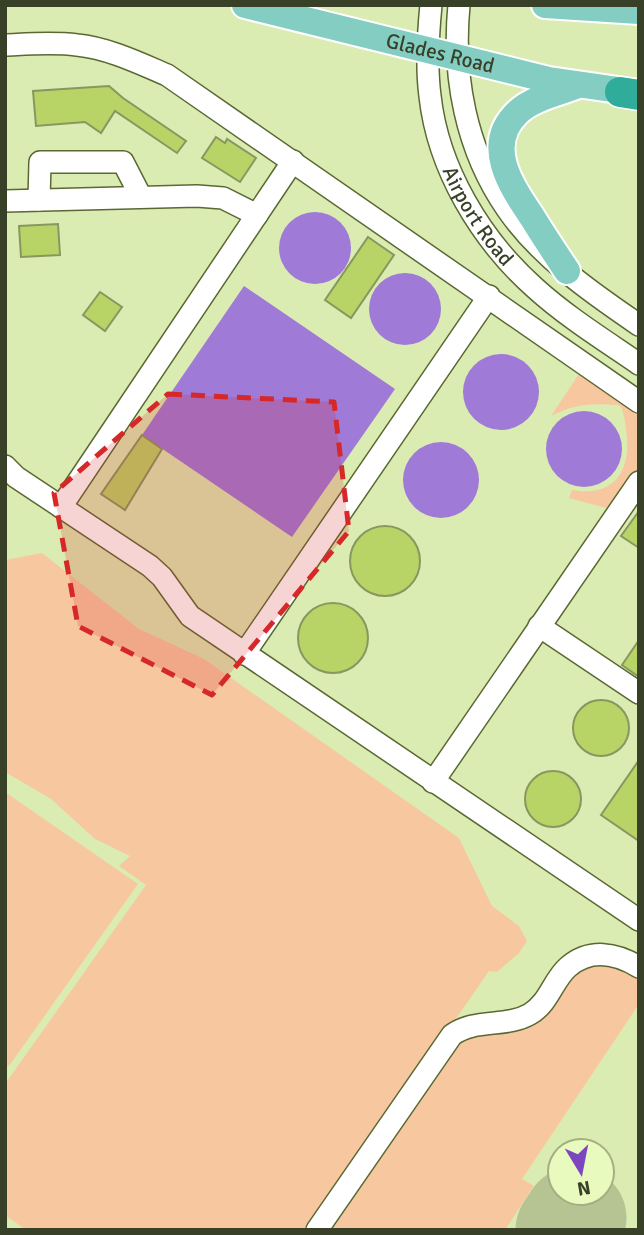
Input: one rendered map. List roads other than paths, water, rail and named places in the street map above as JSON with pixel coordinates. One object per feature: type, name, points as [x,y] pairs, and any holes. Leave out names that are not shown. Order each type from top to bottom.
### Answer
[{"type":"main road","name":"Glades Road","points":[[245,5],[577,86],[632,94]]},
{"type":"main road","points":[[545,5],[639,11]]},
{"type":"main road","points":[[567,271],[513,188],[503,168],[501,153],[505,131],[518,113],[537,101],[577,86]]},
{"type":"street","name":"Airport Road","points":[[431,5],[429,93],[439,138],[462,195],[486,233],[537,290],[639,364]]},
{"type":"street","name":"Airport Road","points":[[459,5],[460,88],[467,119],[491,181],[508,211],[521,227],[567,271],[639,325]]},
{"type":"street","points":[[5,46],[53,43],[80,45],[138,62],[167,75],[639,402]]},
{"type":"street","points":[[61,507],[293,161]]},
{"type":"street","points":[[39,200],[40,162],[123,162],[141,197]]},
{"type":"street","points":[[5,201],[197,196],[223,198],[257,215]]},
{"type":"street","points":[[244,654],[489,296]]},
{"type":"street","points":[[5,466],[16,477],[150,566],[162,577],[190,617],[639,920]]},
{"type":"street","points":[[433,782],[639,482]]},
{"type":"street","points":[[539,626],[639,693]]},
{"type":"street","points":[[317,1230],[452,1035],[472,1026],[530,1014],[544,1002],[568,967],[587,957],[601,953],[618,957],[639,967]]}]
